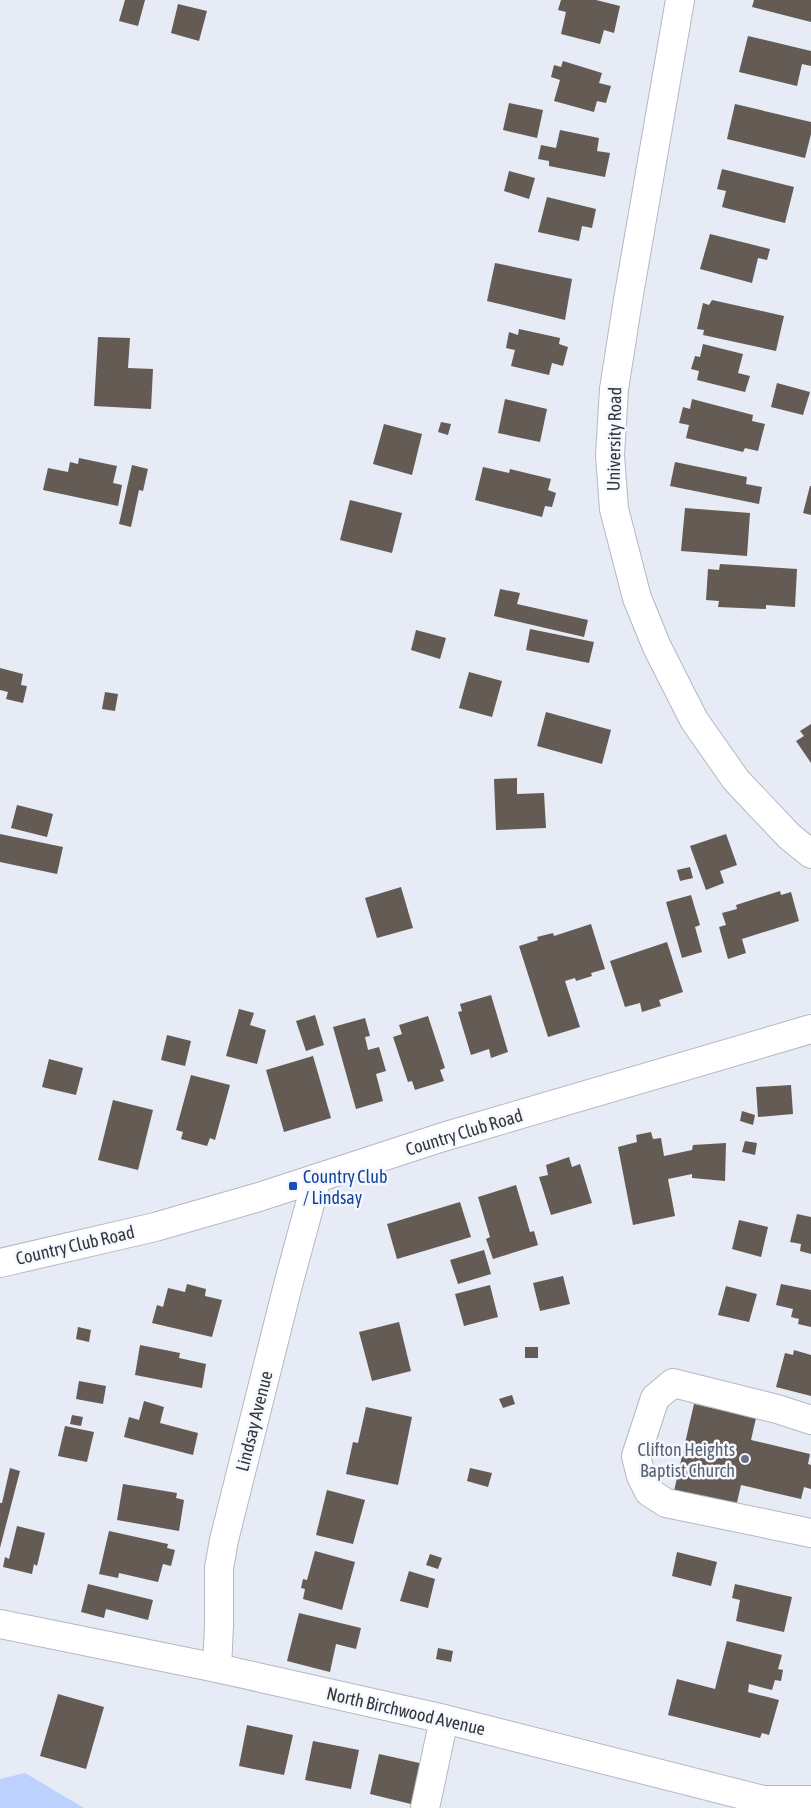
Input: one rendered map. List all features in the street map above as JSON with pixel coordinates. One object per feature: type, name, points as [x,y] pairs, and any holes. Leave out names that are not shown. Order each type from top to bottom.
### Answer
[{"type":"street","name":"University Road","points":[[680,0],[629,290],[614,389],[610,455],[614,509],[637,598],[658,647],[694,720],[736,780],[789,836],[811,854]]},
{"type":"street","name":"Country Club Road","points":[[0,1263],[155,1227],[259,1198],[443,1137],[811,1029]]},
{"type":"street","name":"Lindsay Avenue","points":[[217,1668],[219,1568],[224,1540],[317,1178]]},
{"type":"street","points":[[811,1420],[777,1409],[673,1383],[655,1398],[636,1456],[641,1476],[649,1492],[666,1503],[811,1533]]},
{"type":"street","name":"North Birchwood Avenue","points":[[0,1624],[217,1668],[444,1719],[764,1800],[806,1800]]},
{"type":"street","points":[[425,1808],[444,1719]]},
{"type":"shaded area","points":[[25,1773],[84,1808],[0,1808],[0,1779]]},
{"type":"building","points":[[125,0],[145,0],[138,26],[119,21]]},
{"type":"building","points":[[561,0],[596,0],[620,6],[614,33],[604,30],[600,44],[561,34],[566,12],[558,10]]},
{"type":"building","points":[[754,0],[811,0],[811,22],[752,7]]},
{"type":"building","points":[[178,4],[207,11],[199,41],[171,33]]},
{"type":"building","points":[[748,36],[811,51],[811,66],[802,64],[797,86],[739,72]]},
{"type":"building","points":[[563,61],[602,73],[599,83],[611,86],[606,103],[597,101],[594,112],[554,101],[560,80],[551,77],[554,65],[561,67]]},
{"type":"building","points":[[509,103],[543,110],[537,138],[503,130]]},
{"type":"building","points":[[735,104],[811,122],[811,134],[805,158],[727,139]]},
{"type":"building","points":[[560,130],[599,138],[597,151],[610,153],[605,177],[549,166],[549,161],[538,159],[541,145],[556,148]]},
{"type":"building","points":[[722,169],[794,187],[785,223],[722,207],[726,191],[717,189]]},
{"type":"building","points":[[509,171],[535,178],[529,199],[504,191]]},
{"type":"building","points":[[547,197],[596,209],[592,228],[582,226],[579,241],[538,232]]},
{"type":"building","points":[[710,234],[770,249],[767,260],[758,258],[752,283],[700,269]]},
{"type":"building","points":[[495,263],[572,279],[565,320],[487,301]]},
{"type":"building","points":[[712,300],[784,316],[776,351],[703,335],[704,330],[697,329],[703,303],[709,305]]},
{"type":"building","points":[[519,329],[560,338],[559,344],[568,347],[563,366],[552,363],[549,375],[511,366],[515,350],[506,348],[509,332],[518,335]]},
{"type":"building","points":[[98,337],[130,338],[128,368],[153,369],[151,409],[94,406]]},
{"type":"building","points":[[703,344],[743,354],[738,373],[750,376],[745,392],[697,380],[699,371],[691,369],[695,356],[700,357]]},
{"type":"building","points":[[777,383],[810,392],[803,415],[771,407]]},
{"type":"building","points":[[505,399],[547,409],[540,442],[498,433]]},
{"type":"building","points":[[692,399],[753,415],[752,421],[765,424],[758,451],[745,448],[743,452],[686,438],[689,425],[679,423],[683,407],[690,409]]},
{"type":"building","points":[[441,422],[451,424],[448,435],[438,432]]},
{"type":"building","points":[[384,424],[422,434],[412,475],[373,464]]},
{"type":"building","points":[[79,458],[117,466],[113,483],[122,485],[118,506],[43,490],[48,468],[68,472],[70,462],[78,464]]},
{"type":"building","points":[[675,462],[747,477],[746,484],[762,487],[759,504],[670,486]]},
{"type":"building","points":[[132,465],[148,469],[143,491],[139,490],[131,527],[119,524]]},
{"type":"building","points":[[483,467],[509,473],[510,469],[551,479],[548,490],[556,493],[552,507],[545,506],[542,517],[475,500]]},
{"type":"building","points":[[811,486],[811,515],[803,513]]},
{"type":"building","points":[[350,500],[402,513],[392,553],[340,540]]},
{"type":"building","points":[[685,508],[750,513],[747,556],[681,551]]},
{"type":"building","points":[[720,564],[797,569],[795,607],[766,605],[766,609],[718,607],[719,601],[706,600],[708,569],[719,570]]},
{"type":"building","points":[[500,589],[520,593],[517,604],[588,620],[584,637],[494,616]]},
{"type":"building","points":[[530,629],[594,642],[589,663],[526,650]]},
{"type":"building","points":[[416,630],[446,638],[440,659],[411,650]]},
{"type":"building","points":[[0,668],[23,674],[21,685],[27,686],[23,703],[6,699],[8,692],[0,690]]},
{"type":"building","points":[[469,672],[502,681],[492,717],[459,708]]},
{"type":"building","points":[[105,692],[118,694],[115,711],[102,709]]},
{"type":"building","points":[[546,712],[611,730],[602,764],[537,746]]},
{"type":"building","points":[[811,724],[811,763],[796,741],[804,736],[800,731]]},
{"type":"building","points":[[517,778],[517,794],[544,793],[546,828],[496,830],[494,779]]},
{"type":"building","points":[[17,805],[53,814],[47,837],[11,828]]},
{"type":"building","points":[[0,834],[63,847],[57,874],[0,862]]},
{"type":"building","points":[[726,834],[737,865],[720,871],[724,883],[706,890],[690,846]]},
{"type":"building","points":[[690,867],[693,878],[680,881],[677,870]]},
{"type":"building","points":[[401,887],[413,928],[377,938],[365,898]]},
{"type":"building","points":[[780,891],[781,895],[791,892],[799,921],[742,939],[746,953],[728,959],[719,927],[726,925],[722,913],[737,909],[736,905]]},
{"type":"building","points":[[691,895],[700,925],[695,927],[702,952],[682,958],[666,902]]},
{"type":"building","points":[[591,924],[605,969],[591,973],[592,976],[576,981],[575,978],[565,981],[580,1027],[548,1037],[519,946],[538,940],[537,937],[553,933],[554,936]]},
{"type":"building","points":[[667,942],[683,992],[659,1000],[661,1006],[642,1012],[640,1003],[625,1007],[610,961]]},
{"type":"building","points":[[491,995],[508,1052],[491,1058],[489,1049],[471,1055],[458,1012],[462,1011],[460,1004]]},
{"type":"building","points":[[239,1009],[254,1013],[250,1025],[266,1030],[257,1064],[226,1056]]},
{"type":"building","points":[[315,1015],[324,1045],[306,1051],[296,1021]]},
{"type":"building","points":[[428,1016],[445,1068],[440,1070],[444,1081],[415,1090],[412,1081],[408,1082],[393,1037],[402,1034],[399,1025]]},
{"type":"building","points":[[365,1018],[370,1036],[365,1037],[368,1050],[379,1047],[386,1071],[376,1074],[383,1101],[356,1109],[333,1027]]},
{"type":"building","points":[[167,1035],[191,1041],[185,1066],[161,1060]]},
{"type":"building","points":[[313,1056],[331,1118],[284,1132],[266,1070]]},
{"type":"building","points":[[49,1059],[83,1068],[76,1095],[42,1087]]},
{"type":"building","points":[[191,1075],[230,1085],[215,1140],[210,1138],[207,1146],[181,1139],[183,1132],[176,1130]]},
{"type":"building","points":[[791,1085],[793,1114],[758,1117],[756,1087]]},
{"type":"building","points":[[113,1100],[153,1110],[138,1170],[98,1160]]},
{"type":"building","points":[[742,1111],[755,1115],[753,1125],[740,1121]]},
{"type":"building","points":[[651,1132],[653,1139],[661,1138],[664,1156],[692,1150],[693,1145],[726,1143],[725,1181],[692,1178],[692,1174],[668,1179],[675,1216],[633,1225],[618,1147],[637,1142],[636,1135]]},
{"type":"building","points":[[745,1141],[757,1143],[755,1155],[742,1152]]},
{"type":"building","points":[[569,1157],[572,1167],[580,1164],[592,1203],[551,1215],[539,1177],[548,1175],[546,1165]]},
{"type":"building","points":[[516,1185],[530,1232],[534,1231],[538,1245],[493,1259],[486,1239],[490,1237],[478,1197]]},
{"type":"building","points":[[460,1202],[471,1237],[397,1259],[387,1224]]},
{"type":"building","points":[[797,1214],[811,1217],[811,1254],[800,1251],[801,1244],[790,1242]]},
{"type":"building","points":[[739,1220],[768,1227],[761,1257],[732,1249]]},
{"type":"building","points":[[484,1250],[491,1274],[458,1284],[450,1260]]},
{"type":"building","points":[[563,1276],[570,1304],[540,1311],[533,1283]]},
{"type":"building","points":[[187,1284],[206,1289],[205,1296],[222,1300],[212,1337],[152,1323],[157,1305],[163,1307],[168,1288],[185,1292]]},
{"type":"building","points":[[781,1284],[811,1290],[811,1327],[798,1324],[799,1319],[791,1317],[793,1309],[776,1305]]},
{"type":"building","points":[[490,1285],[498,1317],[464,1326],[455,1294]]},
{"type":"building","points":[[726,1286],[757,1294],[749,1322],[718,1315]]},
{"type":"building","points":[[399,1322],[411,1371],[372,1381],[359,1332]]},
{"type":"building","points":[[78,1327],[91,1330],[89,1342],[76,1339]]},
{"type":"building","points":[[140,1345],[180,1353],[179,1358],[206,1364],[202,1388],[135,1375]]},
{"type":"building","points":[[525,1347],[538,1347],[538,1358],[525,1358]]},
{"type":"building","points":[[794,1350],[811,1355],[811,1396],[776,1387],[785,1353],[793,1355]]},
{"type":"building","points":[[79,1381],[106,1386],[103,1404],[76,1399]]},
{"type":"building","points":[[512,1395],[515,1404],[503,1408],[499,1399]]},
{"type":"building","points":[[144,1401],[164,1407],[160,1423],[198,1433],[193,1455],[124,1437],[129,1417],[139,1420]]},
{"type":"building","name":"Clifton Heights Baptist Church","points":[[694,1404],[756,1418],[751,1440],[810,1454],[808,1464],[811,1465],[811,1489],[804,1487],[801,1499],[741,1485],[736,1507],[674,1491]]},
{"type":"building","points":[[366,1407],[412,1417],[398,1485],[346,1474],[353,1442],[358,1443]]},
{"type":"building","points":[[72,1415],[83,1417],[81,1426],[70,1424]]},
{"type":"building","points":[[65,1426],[94,1432],[87,1462],[58,1456]]},
{"type":"building","points":[[10,1468],[20,1471],[0,1548],[0,1503],[2,1503]]},
{"type":"building","points":[[470,1468],[492,1473],[488,1487],[467,1481]]},
{"type":"building","points":[[123,1484],[177,1493],[176,1498],[184,1500],[179,1531],[117,1520]]},
{"type":"building","points":[[327,1490],[365,1500],[353,1544],[316,1535]]},
{"type":"building","points":[[17,1526],[45,1533],[37,1566],[34,1564],[32,1574],[3,1567],[5,1557],[9,1559]]},
{"type":"building","points":[[109,1531],[168,1544],[167,1548],[175,1550],[171,1566],[163,1564],[158,1582],[119,1573],[118,1578],[99,1574]]},
{"type":"building","points":[[315,1551],[355,1562],[342,1610],[303,1599],[305,1589],[301,1588],[303,1579],[307,1580]]},
{"type":"building","points":[[677,1552],[717,1562],[711,1586],[672,1576]]},
{"type":"building","points":[[430,1554],[442,1558],[438,1569],[426,1565]]},
{"type":"building","points":[[409,1571],[435,1579],[428,1608],[400,1601]]},
{"type":"building","points":[[88,1584],[153,1600],[148,1620],[106,1609],[104,1618],[81,1612]]},
{"type":"building","points":[[735,1584],[792,1597],[784,1632],[736,1621],[740,1600],[732,1598]]},
{"type":"building","points":[[299,1613],[361,1628],[356,1649],[336,1644],[330,1672],[287,1661]]},
{"type":"building","points":[[727,1641],[782,1655],[778,1669],[783,1670],[781,1681],[775,1680],[772,1690],[749,1684],[748,1692],[779,1700],[769,1735],[762,1733],[760,1738],[668,1715],[677,1679],[715,1689]]},
{"type":"building","points":[[438,1648],[453,1651],[451,1662],[436,1659]]},
{"type":"building","points":[[58,1694],[104,1707],[86,1769],[40,1756]]},
{"type":"building","points":[[247,1725],[293,1735],[284,1775],[239,1766]]},
{"type":"building","points":[[313,1741],[359,1750],[351,1789],[305,1780]]},
{"type":"building","points":[[379,1754],[424,1764],[415,1805],[370,1794]]},
{"type":"place","name":"Country Club / Lindsay","points":[[293,1186]]},
{"type":"place","name":"Clifton Heights Baptist Church","points":[[745,1459]]}]
